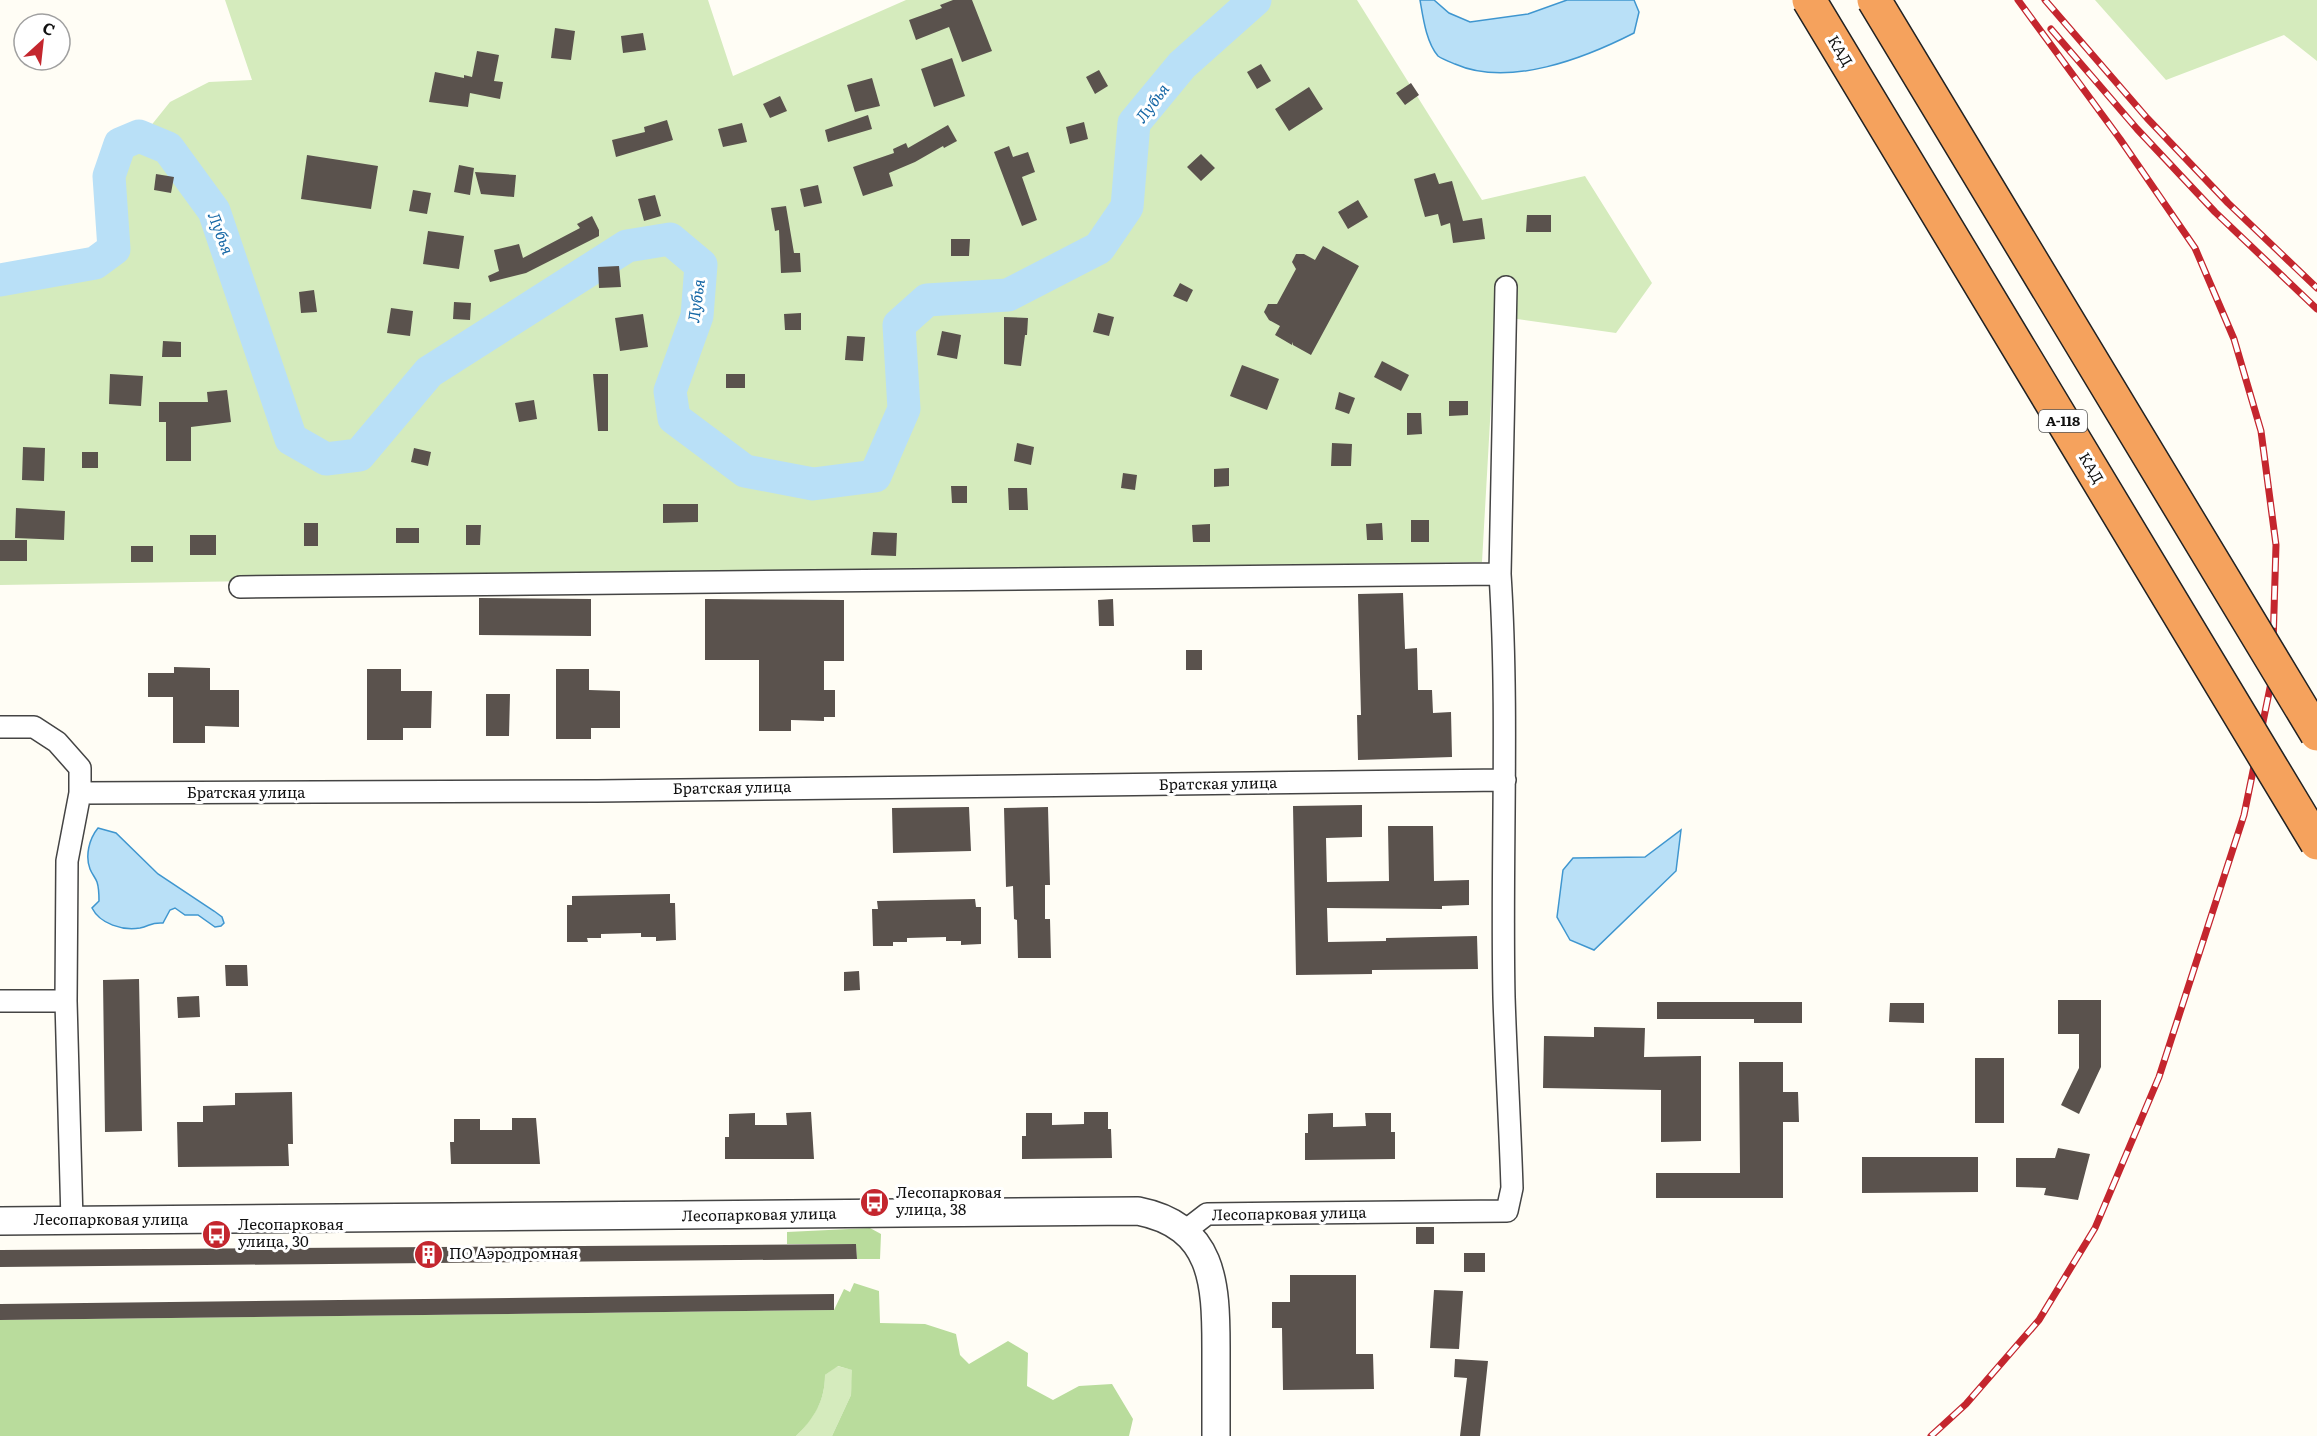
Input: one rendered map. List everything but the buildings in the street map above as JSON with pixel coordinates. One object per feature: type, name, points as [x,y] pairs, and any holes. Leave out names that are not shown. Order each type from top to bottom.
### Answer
[{"type":"highway","name":"КАД","points":[[1809,0],[2317,843]]},
{"type":"highway","points":[[1874,0],[2317,734]]},
{"type":"street","points":[[1505,780],[1503,620],[1500,574],[1506,288]]},
{"type":"street","points":[[240,587],[1500,574]]},
{"type":"street","points":[[0,727],[34,727],[57,742],[80,768],[80,794],[68,861],[66,1001],[72,1221]]},
{"type":"street","name":"Братская улица","points":[[80,794],[597,791],[1505,780]]},
{"type":"street","name":"Лесопарковая улица","points":[[0,1221],[1138,1211],[1157,1215],[1185,1231],[1207,1214],[1507,1211],[1512,1188],[1504,996],[1505,780]]},
{"type":"street","points":[[0,1001],[66,1001]]},
{"type":"street","points":[[1185,1231],[1207,1259],[1214,1291],[1216,1436]]},
{"type":"green space","points":[[225,0],[708,0],[733,76],[906,0],[1357,0],[1482,200],[1585,176],[1652,283],[1616,333],[1496,316],[1482,562],[0,585],[0,289],[99,274],[126,255],[120,178],[129,153],[170,102],[209,82],[252,80]]},
{"type":"green space","points":[[2095,0],[2317,0],[2317,61],[2284,35],[2166,80]]},
{"type":"green space","points":[[870,1228],[881,1234],[880,1259],[857,1259],[856,1244],[787,1244],[787,1232]]},
{"type":"green space","points":[[854,1283],[879,1291],[880,1323],[925,1324],[956,1334],[960,1355],[969,1364],[1008,1341],[1028,1353],[1027,1386],[1053,1400],[1079,1386],[1112,1384],[1133,1419],[1129,1436],[832,1436],[851,1395],[852,1370],[838,1366],[825,1375],[821,1401],[808,1423],[796,1436],[0,1436],[0,1320],[834,1310],[844,1289],[850,1292]]},
{"type":"green space","points":[[837,1366],[853,1370],[851,1395],[832,1436],[796,1436],[808,1423],[821,1401],[825,1375]]},
{"type":"water","points":[[1420,0],[1434,0],[1449,13],[1470,22],[1528,14],[1567,0],[1634,0],[1639,12],[1634,33],[1593,52],[1546,67],[1499,73],[1476,71],[1438,56],[1428,37]]},
{"type":"water","points":[[98,828],[116,833],[158,874],[214,911],[222,917],[224,923],[215,927],[198,915],[185,915],[175,908],[170,910],[163,923],[133,929],[113,925],[100,918],[92,908],[99,901],[99,891],[88,859],[90,842]]},
{"type":"water","points":[[1681,830],[1676,871],[1594,950],[1570,940],[1557,917],[1563,870],[1573,858],[1645,857]]},
{"type":"waterway","name":"Лубья","points":[[0,280],[95,263],[114,249],[109,176],[120,144],[139,136],[168,148],[214,211],[291,439],[326,459],[359,455],[429,372],[627,246],[670,239],[701,265],[697,316],[670,391],[674,418],[745,471],[813,484],[875,476],[904,409],[899,325],[927,300],[1008,295],[1099,248],[1127,207],[1134,123],[1182,65],[1255,0]]},
{"type":"railway","points":[[1931,1436],[1966,1404],[2039,1320],[2095,1228],[2159,1077],[2244,815],[2272,678],[2276,545],[2261,431],[2234,339],[2195,248],[2120,139],[2018,0]]},
{"type":"railway","points":[[2045,0],[2147,118],[2228,203],[2317,288]]},
{"type":"railway","points":[[2051,29],[2137,129],[2215,212],[2317,309]]},
{"type":"place","name":"Лесопарковая улица, 38","points":[[875,1202]]},
{"type":"place","name":"Лесопарковая улица, 30","points":[[217,1234]]},
{"type":"place","name":"ПО Аэродромная","points":[[428,1254]]}]
